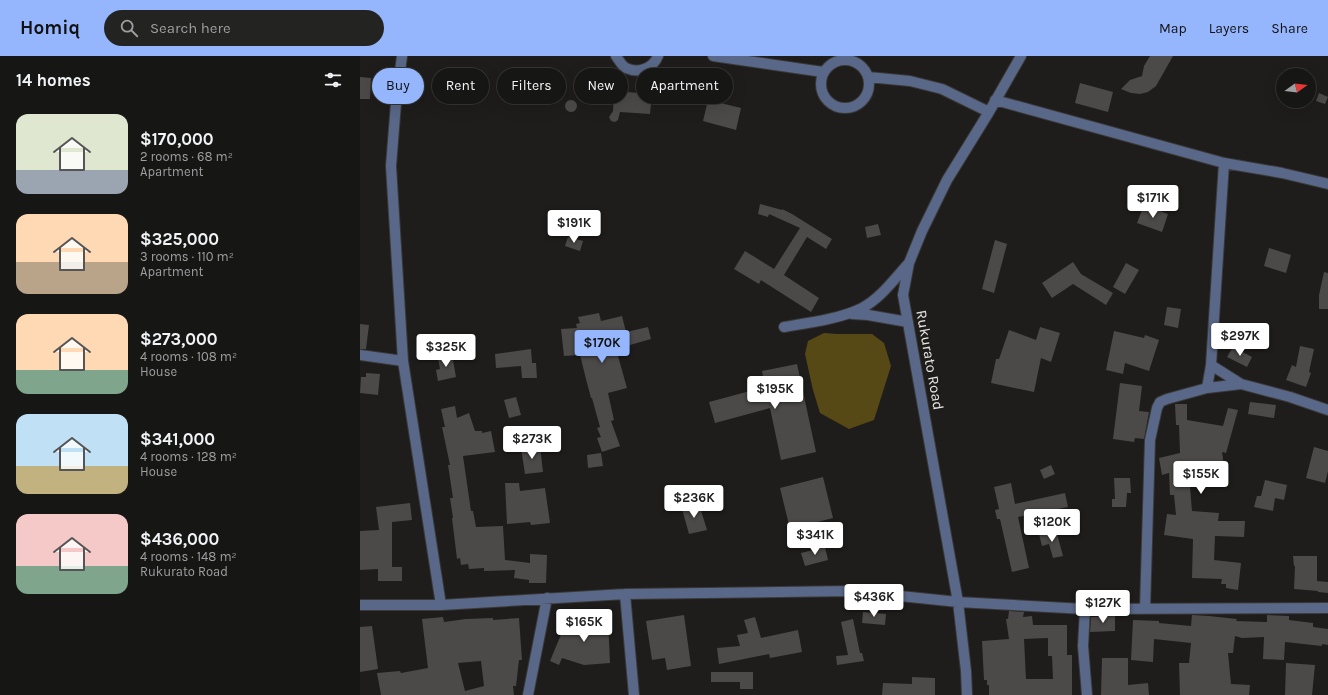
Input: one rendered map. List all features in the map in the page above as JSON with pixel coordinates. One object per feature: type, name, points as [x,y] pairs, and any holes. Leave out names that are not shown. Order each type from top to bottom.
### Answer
[{"type":"street","points":[[402,56],[391,166],[403,361],[441,605]]},
{"type":"street","points":[[616,56],[626,68],[641,71],[655,63],[658,56]]},
{"type":"street","points":[[713,56],[823,72]]},
{"type":"street","name":"Rukurato Road","points":[[967,695],[966,672],[958,602],[903,295],[909,263],[922,231],[947,180],[989,112],[1021,56]]},
{"type":"street","points":[[838,60],[856,62],[864,68],[868,77],[869,88],[866,98],[858,105],[848,109],[837,108],[830,104],[824,98],[821,89],[820,81],[823,72],[829,65],[838,60]]},
{"type":"street","points":[[868,77],[910,81],[942,89],[989,112]]},
{"type":"street","points":[[995,100],[1224,163],[1282,173],[1328,184]]},
{"type":"street","points":[[1207,388],[1211,365],[1224,163]]},
{"type":"street","points":[[848,314],[863,307],[876,298],[909,263]]},
{"type":"street","points":[[784,327],[848,314],[868,314],[908,322]]},
{"type":"street","points":[[360,355],[403,361]]},
{"type":"street","points":[[1211,365],[1241,384],[1290,397],[1328,410]]},
{"type":"street","points":[[1145,609],[1150,440],[1157,408],[1160,402],[1167,399],[1207,388],[1241,384]]},
{"type":"street","points":[[360,605],[441,605],[625,594],[852,591],[958,602],[1085,609],[1328,608]]},
{"type":"street","points":[[625,594],[634,695]]},
{"type":"street","points":[[528,695],[547,598]]},
{"type":"street","points":[[1085,609],[1083,646],[1087,695]]},
{"type":"shaded area","points":[[824,333],[872,334],[884,343],[891,366],[874,420],[849,429],[820,413],[805,354],[808,341]]},
{"type":"building","points":[[1150,56],[1173,56],[1156,86],[1148,92],[1140,94],[1131,93],[1121,89],[1130,80],[1142,76],[1144,66]]},
{"type":"building","points":[[360,77],[371,78],[370,99],[360,99]]},
{"type":"building","points":[[1080,83],[1113,92],[1108,112],[1075,103]]},
{"type":"building","points":[[628,92],[636,93],[636,104],[651,104],[650,114],[620,112],[618,120],[615,122],[611,121],[609,117],[613,111],[613,104],[628,104]]},
{"type":"building","points":[[1319,93],[1328,97],[1325,104],[1316,101]]},
{"type":"building","points":[[569,100],[573,100],[574,104],[577,104],[577,108],[573,112],[569,112],[565,108],[565,104]]},
{"type":"building","points":[[707,104],[724,104],[741,108],[736,130],[703,121]]},
{"type":"building","points":[[760,204],[782,209],[832,239],[826,249],[807,237],[784,275],[819,298],[811,312],[761,280],[759,284],[734,269],[745,251],[774,269],[800,228],[769,214],[768,217],[758,214]]},
{"type":"building","points":[[1144,205],[1168,214],[1162,232],[1137,223]]},
{"type":"building","points":[[559,211],[573,219],[567,230],[553,222]]},
{"type":"building","points":[[878,224],[881,235],[867,238],[865,227]]},
{"type":"building","points":[[568,237],[583,241],[580,251],[565,246]]},
{"type":"building","points":[[995,240],[1007,244],[994,293],[982,289]]},
{"type":"building","points":[[1269,248],[1291,255],[1286,273],[1264,266]]},
{"type":"building","points":[[1073,262],[1081,274],[1113,293],[1106,305],[1073,284],[1052,298],[1042,283]]},
{"type":"building","points":[[1126,263],[1139,270],[1125,294],[1113,287]]},
{"type":"building","points":[[1324,272],[1328,273],[1328,309],[1319,309],[1319,295]]},
{"type":"building","points":[[1167,307],[1181,309],[1178,328],[1164,325]]},
{"type":"building","points":[[599,313],[601,321],[622,316],[626,332],[648,327],[651,339],[616,349],[627,388],[608,393],[614,420],[611,421],[620,446],[602,452],[597,438],[601,437],[597,428],[600,427],[580,355],[564,356],[561,329],[577,328],[576,324],[580,323],[578,317]]},
{"type":"building","points":[[360,324],[369,325],[366,349],[360,349]]},
{"type":"building","points":[[1040,327],[1060,333],[1051,362],[1041,358],[1034,392],[991,383],[996,359],[999,359],[1009,330],[1036,340]]},
{"type":"building","points":[[1114,331],[1144,338],[1145,335],[1159,340],[1149,371],[1125,363],[1123,374],[1106,370]]},
{"type":"building","points":[[1300,346],[1314,349],[1309,372],[1311,373],[1306,387],[1286,380],[1292,365],[1296,367]]},
{"type":"building","points":[[1233,347],[1252,357],[1247,367],[1227,357]]},
{"type":"building","points":[[531,349],[532,363],[536,363],[537,378],[522,378],[521,366],[496,368],[495,354]]},
{"type":"building","points":[[452,355],[456,377],[438,381],[436,370],[440,369],[438,358]]},
{"type":"building","points":[[797,364],[816,452],[781,460],[770,408],[715,423],[709,402],[765,387],[762,371]]},
{"type":"building","points":[[366,373],[380,374],[378,395],[360,393],[361,377],[366,377]]},
{"type":"building","points":[[1120,383],[1142,386],[1139,411],[1149,412],[1144,439],[1135,438],[1134,442],[1113,439]]},
{"type":"building","points":[[516,397],[521,415],[509,418],[504,400]]},
{"type":"building","points":[[1250,402],[1276,405],[1274,418],[1248,414]]},
{"type":"building","points":[[1175,404],[1187,404],[1187,420],[1223,426],[1228,408],[1238,410],[1226,453],[1222,452],[1225,472],[1211,474],[1210,470],[1189,475],[1192,511],[1219,513],[1218,521],[1245,521],[1244,537],[1215,536],[1214,560],[1241,563],[1238,590],[1226,588],[1226,584],[1221,584],[1222,579],[1192,578],[1193,539],[1164,535],[1167,514],[1176,515],[1174,495],[1170,495],[1169,473],[1162,475],[1159,458],[1180,453],[1179,425],[1176,425]]},
{"type":"building","points":[[455,406],[457,418],[469,413],[475,431],[482,431],[482,433],[491,431],[495,452],[463,456],[471,511],[473,511],[476,527],[503,526],[505,560],[530,563],[530,554],[547,555],[546,583],[529,583],[529,580],[514,578],[515,570],[484,571],[484,568],[469,569],[468,564],[461,565],[460,558],[457,559],[450,498],[453,498],[448,465],[450,465],[442,427],[445,427],[441,409]]},
{"type":"building","points":[[540,446],[543,472],[525,474],[521,448]]},
{"type":"building","points":[[1314,447],[1328,451],[1328,471],[1325,483],[1306,478]]},
{"type":"building","points":[[601,453],[603,466],[588,468],[587,455]]},
{"type":"building","points":[[1051,465],[1055,474],[1044,479],[1040,470]]},
{"type":"building","points":[[823,477],[833,518],[790,529],[780,488]]},
{"type":"building","points":[[1114,478],[1130,478],[1131,493],[1127,493],[1126,507],[1112,507],[1112,499],[1115,499]]},
{"type":"building","points":[[1265,480],[1287,485],[1284,500],[1275,498],[1273,511],[1254,507],[1257,496],[1261,496]]},
{"type":"building","points":[[505,483],[519,483],[520,491],[545,488],[550,523],[531,525],[530,522],[507,524]]},
{"type":"building","points":[[1011,483],[1015,504],[1065,493],[1068,507],[1018,517],[1029,568],[1012,572],[1000,519],[997,519],[995,510],[999,509],[994,487]]},
{"type":"building","points":[[410,503],[412,520],[392,522],[392,567],[402,567],[402,581],[378,581],[378,569],[360,570],[360,531],[379,530],[376,507]]},
{"type":"building","points":[[699,504],[707,530],[689,534],[682,509]]},
{"type":"building","points":[[1056,530],[1063,556],[1053,558],[1049,544],[1042,546],[1039,534]]},
{"type":"building","points":[[825,547],[828,560],[805,566],[801,553]]},
{"type":"building","points":[[1293,556],[1317,556],[1317,581],[1328,582],[1328,593],[1294,589],[1295,566]]},
{"type":"building","points":[[1009,611],[1024,612],[1023,617],[1032,616],[1033,625],[1067,625],[1067,655],[1072,655],[1072,695],[989,695],[989,685],[987,685],[987,680],[984,680],[982,641],[1009,639],[1006,619],[1008,619]],"holes":[[[1048,638],[1048,656],[1052,656],[1053,679],[1026,679],[1024,639]]]},
{"type":"building","points":[[863,612],[886,614],[885,625],[862,623]]},
{"type":"building","points":[[684,615],[691,666],[667,670],[665,658],[652,660],[646,621]]},
{"type":"building","points":[[1192,615],[1237,619],[1236,621],[1267,622],[1267,615],[1289,616],[1289,620],[1313,623],[1313,627],[1328,629],[1328,645],[1322,644],[1322,646],[1285,642],[1284,660],[1263,659],[1264,637],[1242,638],[1235,636],[1233,653],[1228,653],[1231,684],[1250,685],[1249,695],[1180,695],[1179,663],[1189,663],[1191,643],[1154,639],[1153,662],[1131,660],[1133,620],[1159,621],[1159,623],[1191,626]]},
{"type":"building","points":[[1115,616],[1115,631],[1090,632],[1091,617]]},
{"type":"building","points":[[443,617],[444,622],[466,619],[493,618],[493,620],[519,618],[522,660],[519,660],[516,686],[513,686],[514,695],[381,695],[377,673],[400,671],[401,673],[428,668],[422,619]],"holes":[[[481,661],[484,686],[465,691],[458,663]]]},
{"type":"building","points":[[755,617],[761,638],[798,630],[802,652],[770,658],[769,654],[719,664],[717,648],[740,646],[737,635],[748,633],[744,620]]},
{"type":"building","points":[[608,619],[610,663],[584,665],[562,658],[559,665],[550,661],[567,620]]},
{"type":"building","points":[[853,619],[860,653],[862,653],[864,661],[837,665],[836,656],[848,655],[841,622]]},
{"type":"building","points":[[372,626],[378,669],[360,672],[360,627]]},
{"type":"building","points":[[1102,658],[1128,658],[1128,685],[1148,683],[1149,695],[1101,695]]},
{"type":"building","points":[[1286,663],[1315,665],[1312,695],[1285,695]]},
{"type":"building","points":[[711,672],[753,672],[753,689],[740,689],[740,682],[711,682]]},
{"type":"building","points":[[912,677],[935,678],[935,695],[882,695],[883,683],[912,684]]}]
